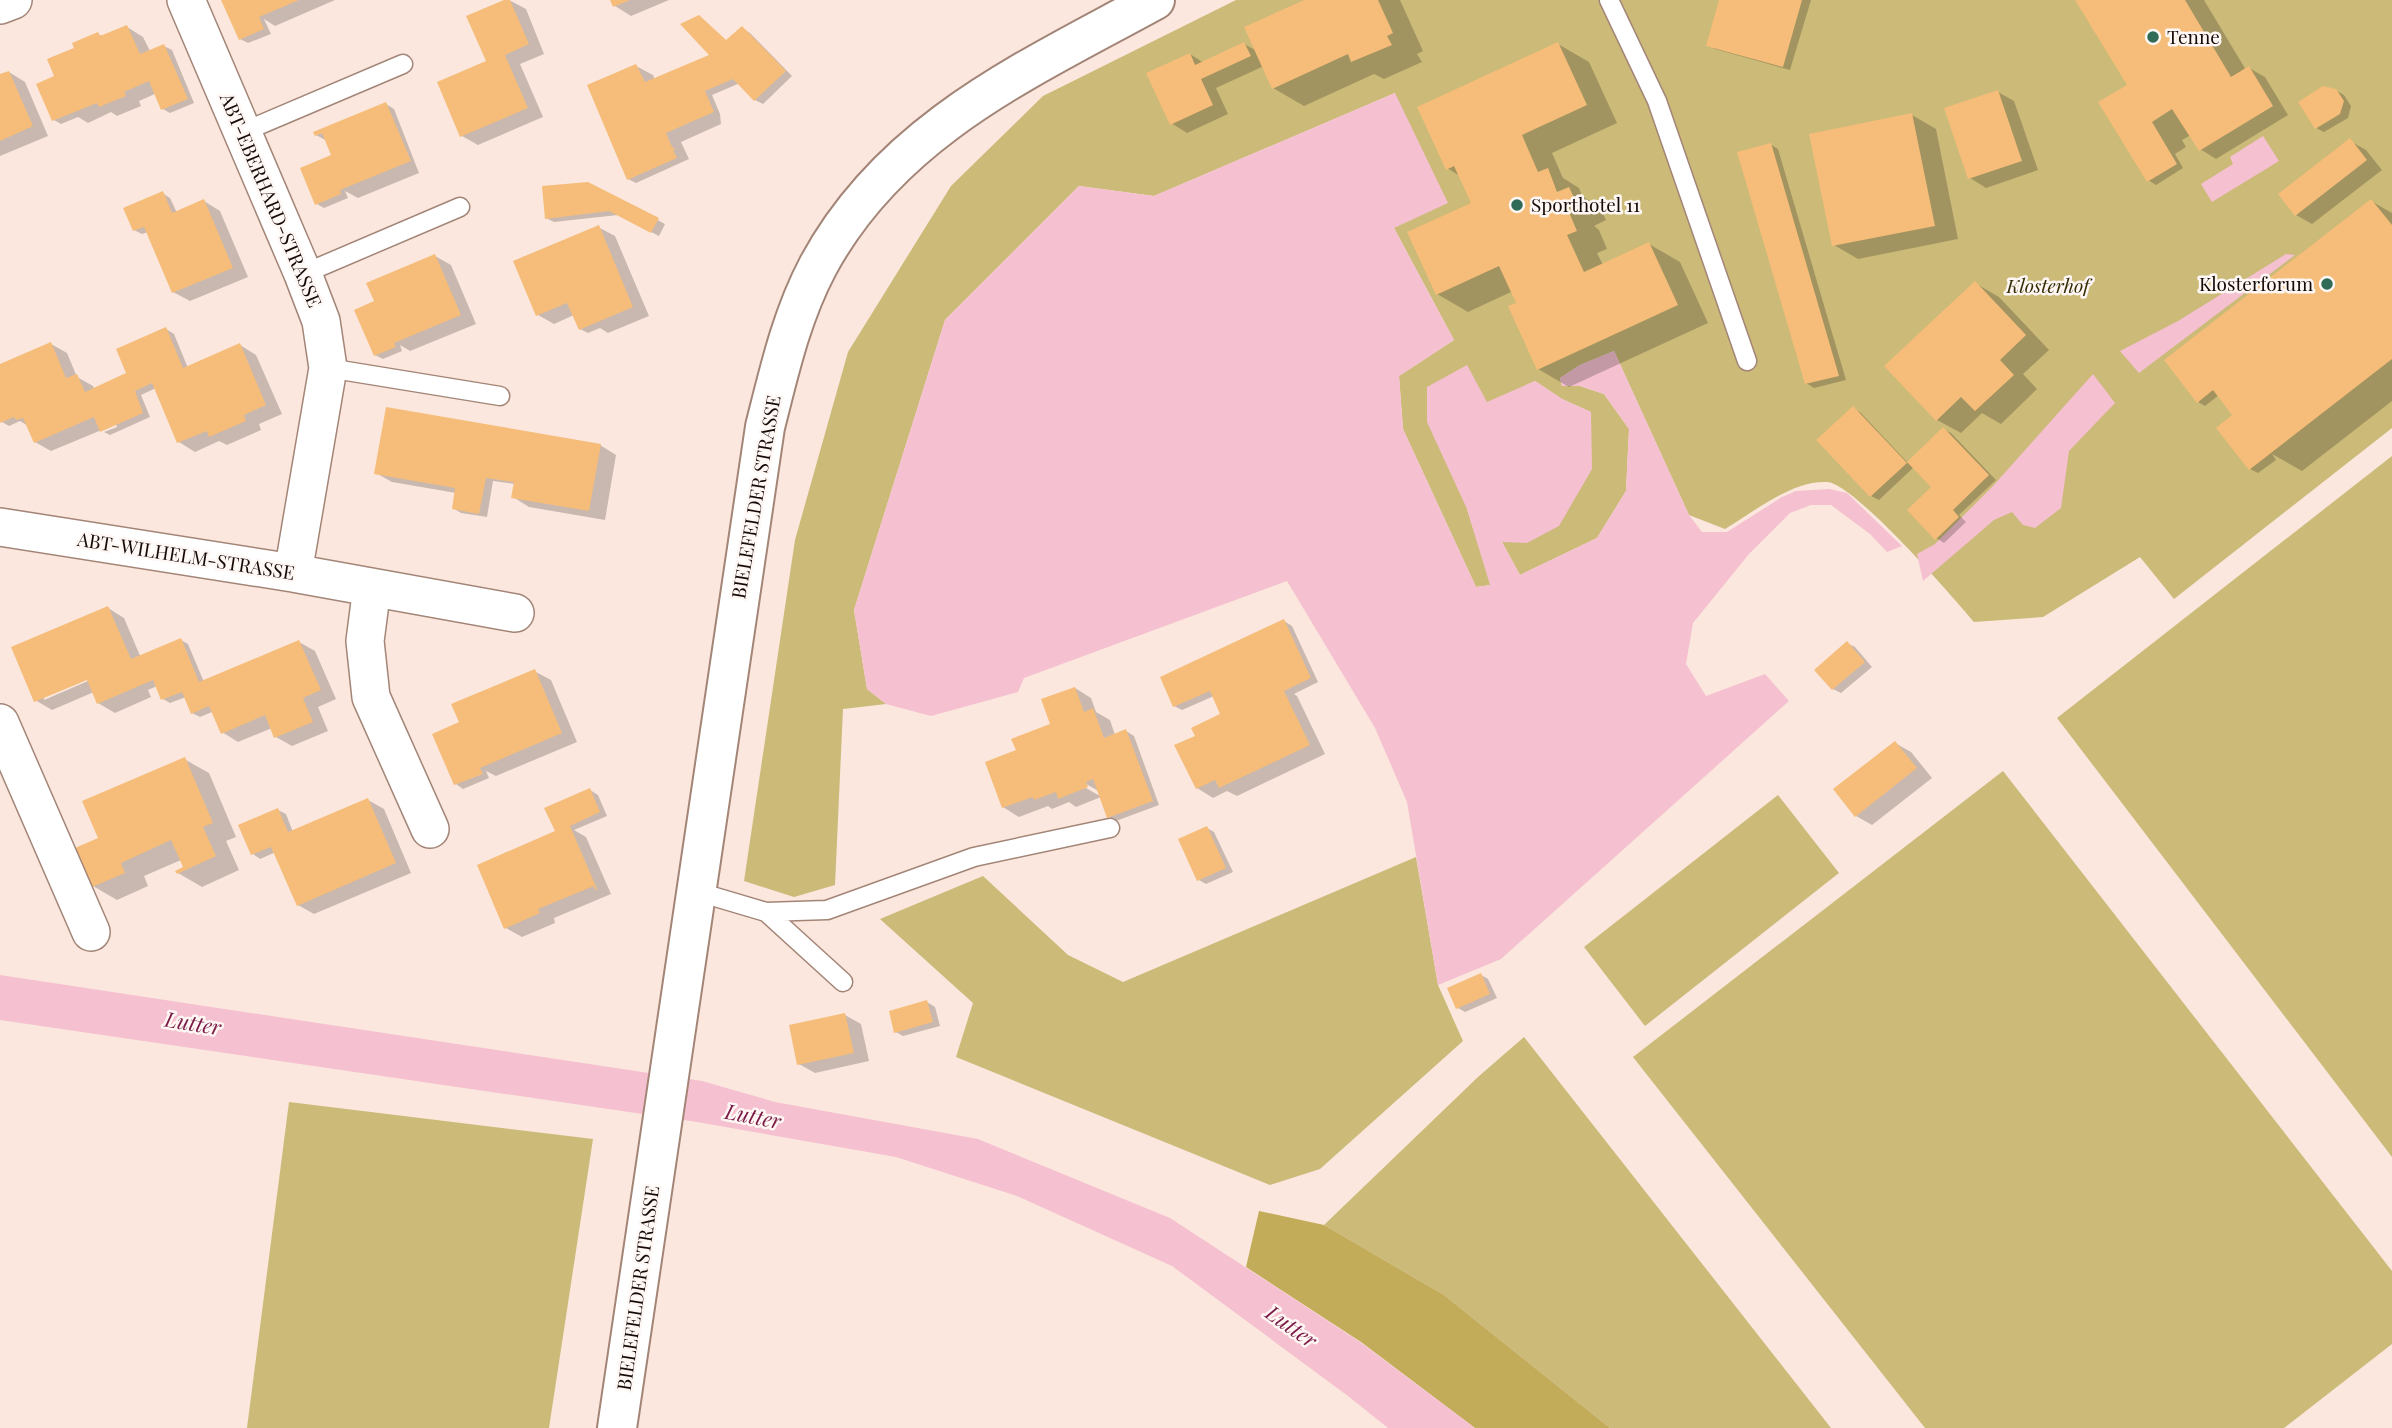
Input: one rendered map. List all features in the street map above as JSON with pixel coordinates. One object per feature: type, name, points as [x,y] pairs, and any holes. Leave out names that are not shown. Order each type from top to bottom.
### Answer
[{"type":"street","points":[[0,5],[13,0]]},
{"type":"street","name":"ABT-EBERHARD-STRASSE","points":[[186,0],[321,321],[328,368],[293,573]]},
{"type":"street","name":"BIELEFELDER STRASSE","points":[[617,1428],[765,427],[788,336],[818,266],[850,217],[885,173],[943,123],[1015,76],[1155,0]]},
{"type":"street","name":"ABT-WILHELM-STRASSE","points":[[0,527],[293,573],[515,613]]},
{"type":"street","points":[[372,587],[365,641],[371,697],[430,829]]},
{"type":"street","points":[[0,723],[91,932]]},
{"type":"lane","points":[[1609,0],[1657,101],[1747,361]]},
{"type":"lane","points":[[243,132],[404,64]]},
{"type":"lane","points":[[303,274],[460,207]]},
{"type":"lane","points":[[328,368],[500,396]]},
{"type":"lane","points":[[695,891],[766,912],[827,910],[974,857],[1110,828]]},
{"type":"lane","points":[[766,912],[843,982]]},
{"type":"green space","name":"Klosterhof","points":[[1236,0],[2392,0],[2392,428],[2174,599],[2140,557],[2043,617],[1974,622],[1880,520],[1840,487],[1827,482],[1800,486],[1725,529],[1689,515],[1614,351],[1580,365],[1560,378],[1562,386],[1580,386],[1604,394],[1629,429],[1626,491],[1597,538],[1520,575],[1502,542],[1591,412],[1562,399],[1535,381],[1487,403],[1467,509],[1491,585],[1476,587],[1403,429],[1399,376],[1454,340],[1394,228],[1395,93],[1154,196],[1079,186],[945,320],[854,610],[867,689],[886,704],[843,709],[835,885],[794,897],[744,881],[795,540],[848,352],[951,186],[1043,96]]},
{"type":"green space","points":[[2392,456],[2392,1157],[2057,718]]},
{"type":"green space","points":[[2003,771],[2392,1271],[2392,1344],[2284,1428],[1925,1428],[1633,1057]]},
{"type":"green space","points":[[1778,795],[1839,873],[1645,1026],[1584,947]]},
{"type":"green space","points":[[1416,857],[1438,985],[1463,1041],[1320,1169],[1270,1185],[956,1057],[973,1003],[880,919],[983,876],[1068,955],[1123,982]]},
{"type":"green space","points":[[1524,1037],[1831,1428],[1610,1428],[1444,1295],[1324,1225],[1478,1077]]},
{"type":"green space","points":[[289,1102],[593,1139],[549,1428],[247,1428]]},
{"type":"shaded area","points":[[1259,1211],[1324,1225],[1444,1295],[1610,1428],[1475,1428],[1361,1342],[1246,1267]]},
{"type":"water","points":[[1395,93],[1448,203],[1394,228],[1454,340],[1399,376],[1403,429],[1476,587],[1490,585],[1467,509],[1427,422],[1427,387],[1467,365],[1487,402],[1535,381],[1562,399],[1591,412],[1592,469],[1559,526],[1527,543],[1502,542],[1520,575],[1597,538],[1626,491],[1629,429],[1604,394],[1580,386],[1562,386],[1560,378],[1580,365],[1614,351],[1689,515],[1702,532],[1727,532],[1796,491],[1829,489],[1847,493],[1902,546],[1887,552],[1870,534],[1831,505],[1811,505],[1790,513],[1749,554],[1693,623],[1686,664],[1706,696],[1765,674],[1789,701],[1501,959],[1438,985],[1407,802],[1375,728],[1287,581],[1024,678],[1018,692],[931,716],[886,704],[867,689],[854,610],[945,320],[1079,186],[1154,196]]},
{"type":"water","points":[[2263,136],[2279,161],[2212,202],[2201,184],[2233,164],[2230,157]]},
{"type":"water","points":[[2286,254],[2295,255],[2139,373],[2120,351],[2178,321]]},
{"type":"water","points":[[2093,374],[2115,403],[2069,451],[2061,508],[2035,528],[2023,525],[2012,512],[1994,520],[1923,581],[1917,554],[1935,544],[1993,486]]},
{"type":"water","name":"Lutter","points":[[0,975],[702,1081],[775,1102],[978,1139],[1170,1218],[1360,1342],[1475,1428],[1388,1428],[1172,1266],[1017,1196],[896,1157],[697,1122],[0,1020]]},
{"type":"building","points":[[221,0],[299,0],[259,17],[264,29],[239,40]]},
{"type":"building","points":[[510,0],[529,44],[505,55],[528,108],[460,137],[437,82],[486,61],[466,16]]},
{"type":"building","points":[[610,0],[630,0],[613,7]]},
{"type":"building","points":[[1304,0],[1378,0],[1393,33],[1387,36],[1392,45],[1351,62],[1348,54],[1272,89],[1244,27]]},
{"type":"building","points":[[1719,0],[1802,0],[1783,67],[1706,46]]},
{"type":"building","name":"Tenne","points":[[2075,0],[2185,0],[2231,77],[2249,66],[2273,106],[2199,151],[2172,109],[2152,122],[2177,164],[2147,182],[2098,102],[2127,85]]},
{"type":"building","points":[[699,15],[726,40],[742,26],[786,71],[754,101],[733,79],[705,91],[714,112],[666,133],[672,147],[676,149],[673,150],[677,158],[627,180],[587,85],[636,64],[645,82],[709,55],[680,24]]},
{"type":"building","points":[[127,25],[140,54],[164,44],[188,99],[161,110],[149,81],[124,92],[126,96],[99,107],[97,103],[52,121],[36,84],[54,76],[47,59],[74,48],[72,43],[98,32],[100,36]]},
{"type":"building","points":[[1244,42],[1251,56],[1201,79],[1213,105],[1170,125],[1146,73],[1190,53],[1195,65]]},
{"type":"building","name":"Sporthotel 11","points":[[1558,42],[1587,105],[1522,135],[1538,172],[1548,168],[1557,192],[1569,187],[1576,202],[1564,208],[1568,210],[1577,231],[1567,235],[1584,272],[1649,242],[1678,305],[1537,370],[1508,306],[1516,303],[1499,266],[1436,295],[1407,232],[1471,203],[1454,166],[1446,170],[1417,107]]},
{"type":"building","points":[[9,71],[33,126],[0,141],[0,74]]},
{"type":"building","points":[[2323,86],[2336,89],[2344,101],[2340,114],[2315,129],[2298,102]]},
{"type":"building","points":[[1998,90],[2022,161],[1968,179],[1944,108]]},
{"type":"building","points":[[386,102],[411,161],[340,190],[341,194],[315,205],[300,168],[331,155],[322,133],[315,136],[313,132]]},
{"type":"building","points":[[1912,113],[1935,226],[1832,246],[1809,134]]},
{"type":"building","points":[[2350,138],[2367,160],[2295,216],[2278,194]]},
{"type":"building","points":[[1771,143],[1839,376],[1805,384],[1737,152]]},
{"type":"building","points":[[588,182],[659,218],[651,233],[609,211],[545,219],[542,186]]},
{"type":"building","points":[[163,191],[172,213],[204,199],[233,268],[172,293],[144,227],[133,231],[123,208]]},
{"type":"building","name":"Klosterforum","points":[[2371,199],[2392,225],[2392,359],[2249,470],[2216,428],[2232,415],[2213,390],[2197,403],[2164,360]]},
{"type":"building","points":[[599,225],[633,307],[579,330],[567,303],[536,316],[513,261]]},
{"type":"building","points":[[435,254],[461,315],[394,343],[396,347],[374,356],[354,310],[374,301],[366,283]]},
{"type":"building","points":[[1975,281],[2026,335],[2000,360],[2014,375],[1975,411],[1961,397],[1936,421],[1884,366]]},
{"type":"building","points":[[166,327],[183,368],[240,343],[266,405],[244,415],[246,421],[209,437],[207,431],[177,443],[152,383],[135,391],[143,413],[100,432],[94,417],[34,443],[23,418],[16,420],[14,417],[0,423],[0,364],[51,342],[66,378],[77,374],[85,392],[126,373],[116,349]]},
{"type":"building","points":[[1853,406],[1907,463],[1870,497],[1816,440]]},
{"type":"building","points":[[386,407],[601,444],[589,511],[511,498],[514,482],[486,478],[479,514],[452,509],[455,488],[374,474]]},
{"type":"building","points":[[1943,427],[1989,475],[1953,510],[1959,517],[1935,540],[1907,510],[1931,487],[1907,462]]},
{"type":"building","points":[[108,606],[131,659],[181,638],[199,682],[299,640],[321,690],[303,698],[313,722],[274,738],[265,715],[221,734],[209,706],[191,714],[182,692],[161,700],[153,680],[97,704],[87,680],[34,702],[11,647]]},
{"type":"building","points":[[1284,619],[1311,678],[1284,691],[1310,745],[1219,788],[1215,780],[1196,789],[1174,745],[1195,736],[1191,728],[1220,714],[1210,691],[1173,707],[1160,677]]},
{"type":"building","points":[[1847,641],[1865,662],[1832,690],[1814,670]]},
{"type":"building","points":[[535,669],[562,733],[480,768],[483,774],[454,785],[432,734],[459,722],[451,704]]},
{"type":"building","points":[[1075,687],[1084,712],[1093,708],[1104,738],[1126,729],[1153,801],[1107,818],[1093,779],[1086,782],[1088,787],[1058,799],[1056,792],[1002,808],[985,762],[1016,750],[1011,739],[1050,724],[1041,699]]},
{"type":"building","points":[[1895,741],[1917,768],[1855,817],[1833,789]]},
{"type":"building","points":[[185,757],[213,823],[203,827],[216,856],[177,874],[175,871],[183,867],[171,840],[121,863],[125,873],[92,887],[75,848],[98,838],[82,801]]},
{"type":"building","points":[[590,788],[600,812],[570,826],[597,889],[595,890],[594,886],[538,909],[540,913],[504,929],[477,865],[555,831],[544,808]]},
{"type":"building","points":[[368,798],[396,863],[297,906],[271,847],[251,855],[238,825],[278,808],[288,832]]},
{"type":"building","points":[[1207,826],[1226,868],[1197,881],[1178,839]]},
{"type":"building","points":[[1481,973],[1490,994],[1456,1009],[1447,988]]},
{"type":"building","points":[[927,1000],[933,1022],[894,1033],[889,1011]]},
{"type":"building","points":[[845,1013],[854,1053],[797,1065],[789,1025]]},
{"type":"place","name":"Tenne","points":[[2153,37]]},
{"type":"place","name":"Sporthotel 11","points":[[1517,205]]},
{"type":"place","name":"Klosterforum","points":[[2327,284]]}]
